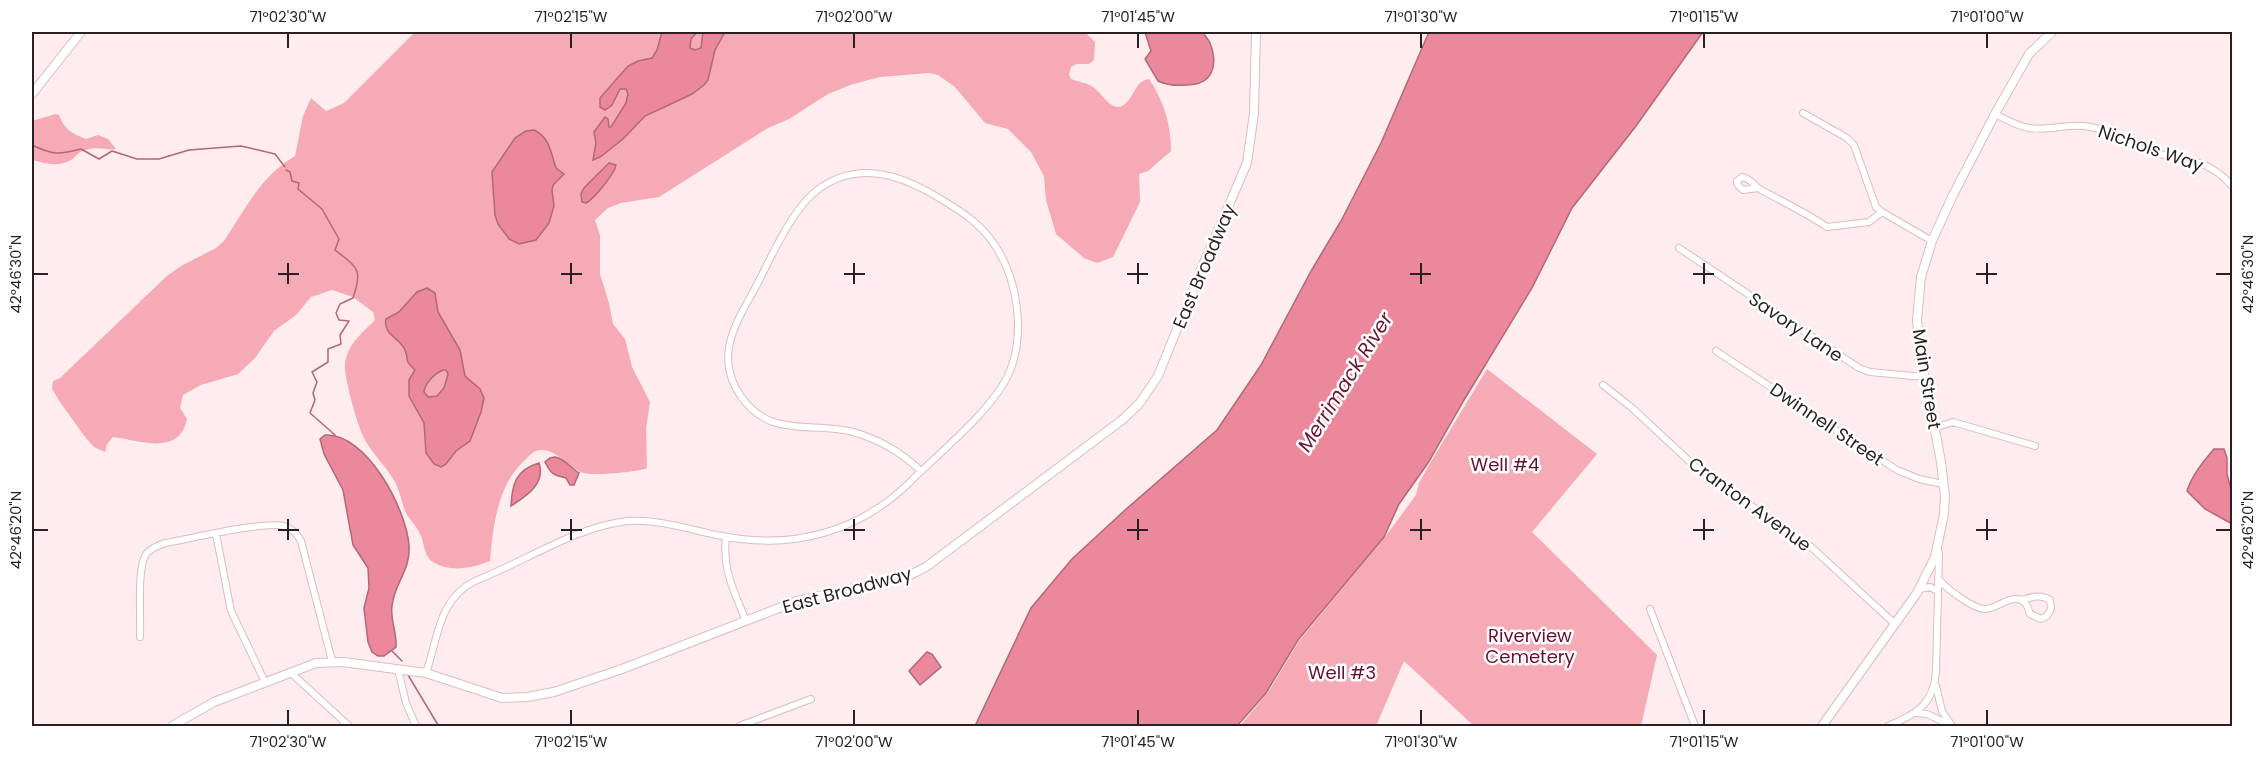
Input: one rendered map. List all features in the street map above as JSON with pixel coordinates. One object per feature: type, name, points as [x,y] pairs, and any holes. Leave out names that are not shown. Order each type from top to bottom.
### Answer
[{"type":"street","points":[[32,94],[81,32]]},
{"type":"street","name":"East Broadway","points":[[178,725],[214,702],[316,663],[332,661],[426,673],[497,697],[527,697],[584,683],[805,598],[917,572],[1122,420],[1139,404],[1158,376],[1247,163],[1254,113],[1256,32]]},
{"type":"street","name":"Main Street","points":[[1822,726],[1919,589],[1935,557],[1944,514],[1944,484],[1924,377],[1917,320],[1921,277],[1932,241],[1960,179],[2030,54],[2052,32]]},
{"type":"street","points":[[1803,113],[1847,138],[1854,145],[1876,207],[1932,241]]},
{"type":"street","name":"Nichols Way","points":[[1995,114],[2028,128],[2085,126],[2096,129],[2146,150],[2180,156],[2200,163],[2215,171],[2232,186]]},
{"type":"street","points":[[426,673],[445,608],[458,592],[475,581],[591,529],[616,523],[654,521],[755,541],[786,541],[833,532],[875,511],[900,492],[992,401],[1009,373],[1015,356],[1018,329],[1011,280],[995,246],[984,231],[960,211],[917,184],[898,177],[868,172],[847,175],[833,180],[815,192],[795,214],[732,332],[728,350],[731,375],[735,387],[745,402],[769,421],[793,428],[825,428],[860,435],[893,449],[921,471]]},
{"type":"street","points":[[1758,188],[1794,206],[1827,227],[1869,222],[1882,212]]},
{"type":"street","name":"Savory Lane","points":[[1679,248],[1859,368],[1870,372],[1924,377]]},
{"type":"street","name":"Dwinnell Street","points":[[1716,351],[1898,470],[1919,479],[1944,484]]},
{"type":"street","name":"Cranton Avenue","points":[[1604,386],[1631,407],[1701,472],[1809,545],[1895,624]]},
{"type":"street","points":[[1934,428],[1953,422],[2036,446]]},
{"type":"street","points":[[140,637],[141,576],[146,554],[153,548],[165,543],[274,525],[295,532],[301,541],[332,661]]},
{"type":"street","points":[[216,534],[231,611],[265,682]]},
{"type":"street","points":[[726,537],[724,552],[726,569],[746,621]]},
{"type":"street","points":[[1939,542],[1935,682],[1941,706],[1951,726]]},
{"type":"street","points":[[1937,578],[1946,587],[1979,608],[1988,609],[2008,601],[2036,596],[2050,600],[2051,609],[2045,617],[2037,619],[2030,615],[2026,604],[2021,600]]},
{"type":"street","points":[[1919,589],[1930,587],[1937,591]]},
{"type":"street","points":[[1650,609],[1695,726]]},
{"type":"street","points":[[398,669],[406,703],[416,726]]},
{"type":"street","points":[[291,672],[348,726]]},
{"type":"street","points":[[1888,726],[1915,712],[1928,701],[1935,682]]},
{"type":"street","points":[[739,726],[811,699]]},
{"type":"street","points":[[1915,712],[1927,714],[1951,726]]},
{"type":"green space","points":[[415,32],[1085,32],[1095,42],[1094,60],[1089,64],[1076,64],[1071,67],[1069,75],[1071,79],[1091,86],[1109,103],[1118,107],[1130,99],[1141,82],[1149,79],[1166,113],[1171,151],[1148,171],[1139,174],[1140,202],[1113,257],[1097,263],[1084,258],[1056,234],[1046,200],[1044,176],[1031,152],[1008,129],[985,123],[955,87],[938,75],[929,73],[880,77],[828,94],[789,119],[768,128],[659,197],[621,203],[608,208],[595,220],[600,235],[600,274],[613,324],[625,339],[632,367],[650,402],[646,429],[647,468],[626,472],[589,474],[579,471],[552,453],[540,450],[534,452],[516,470],[502,494],[495,521],[490,561],[476,566],[447,567],[430,559],[422,538],[405,511],[394,481],[363,436],[351,400],[345,365],[352,346],[375,320],[373,312],[353,297],[332,290],[311,297],[296,315],[274,331],[255,358],[238,374],[201,385],[183,395],[180,408],[187,419],[183,431],[176,438],[167,442],[146,443],[113,437],[107,444],[105,452],[94,447],[60,402],[52,389],[53,381],[60,378],[168,275],[216,248],[224,241],[263,183],[295,156],[303,116],[311,98],[326,111],[344,103]]},
{"type":"green space","points":[[56,114],[72,133],[86,139],[98,135],[108,139],[116,149],[88,149],[61,164],[47,164],[33,160],[32,121]]},
{"type":"green space","points":[[1487,369],[1597,454],[1532,532],[1657,655],[1641,726],[1474,726],[1404,661],[1376,726],[1240,726],[1269,691],[1299,641],[1385,537],[1416,495],[1419,483],[1429,465]]},
{"type":"water","points":[[662,32],[697,32],[691,39],[690,48],[695,50],[701,48],[703,32],[725,32],[715,50],[708,80],[692,94],[645,116],[623,139],[593,160],[596,143],[594,132],[605,117],[611,127],[626,103],[628,94],[626,89],[620,89],[612,105],[605,110],[600,107],[600,98],[628,66],[652,58]]},
{"type":"water","points":[[1145,32],[1203,32],[1213,52],[1211,73],[1202,82],[1195,84],[1175,85],[1158,81],[1145,59],[1151,51]]},
{"type":"water","name":"Merrimack River","points":[[1429,32],[1703,32],[1636,126],[1572,208],[1532,288],[1428,463],[1399,504],[1384,537],[1298,640],[1266,693],[1237,726],[975,726],[1031,608],[1072,559],[1217,430],[1261,365],[1311,271],[1341,221],[1381,143]]},
{"type":"water","points":[[534,130],[547,141],[556,168],[564,174],[553,185],[554,206],[549,223],[536,240],[519,244],[509,239],[498,224],[495,215],[492,172],[515,138],[526,131]]},
{"type":"water","points":[[609,163],[616,165],[615,169],[590,201],[582,202],[581,194],[584,188]]},
{"type":"water","points":[[427,288],[435,293],[438,312],[460,350],[465,376],[480,389],[484,398],[470,441],[456,451],[441,467],[434,464],[426,453],[424,423],[409,396],[409,380],[415,370],[408,362],[403,346],[389,333],[386,325],[386,319],[399,312],[417,292]],"holes":[[[446,370],[448,374],[444,388],[437,396],[428,397],[424,392],[428,382],[437,373]]]},
{"type":"water","points":[[325,435],[341,438],[355,446],[369,459],[392,494],[401,512],[406,530],[409,554],[392,606],[396,647],[384,656],[378,656],[372,652],[368,642],[364,608],[369,588],[368,568],[353,545],[343,490],[324,454],[320,439]]},
{"type":"water","points":[[2214,449],[2224,449],[2227,458],[2227,474],[2232,493],[2232,524],[2205,509],[2187,491],[2195,474]]},
{"type":"water","points":[[555,457],[579,473],[574,485],[570,485],[566,478],[555,475],[549,469],[545,462]]},
{"type":"water","points":[[539,463],[540,477],[537,483],[528,494],[511,506],[516,479],[525,470]]},
{"type":"water","points":[[927,652],[932,654],[941,667],[920,685],[909,671]]},
{"type":"waterway","points":[[32,145],[56,153],[81,149],[99,159],[112,151],[137,159],[159,159],[189,150],[241,146],[275,154],[285,167]]},
{"type":"waterway","points":[[286,170],[290,172],[292,181],[299,183],[298,189],[322,209],[339,239],[335,250],[353,265],[358,275],[353,298],[340,304],[336,313],[339,320],[349,321],[340,335],[341,344],[328,349],[328,362],[312,372],[317,382],[313,393],[315,400],[310,413],[335,435]]},
{"type":"waterway","points":[[392,651],[402,661]]},
{"type":"waterway","points":[[408,675],[438,725],[444,726]]},
{"type":"park label","name":"Well #4","points":[[1505,464]]},
{"type":"park label","name":"Riverview Cemetery","points":[[1530,645]]},
{"type":"park label","name":"Well #3","points":[[1342,672]]}]
